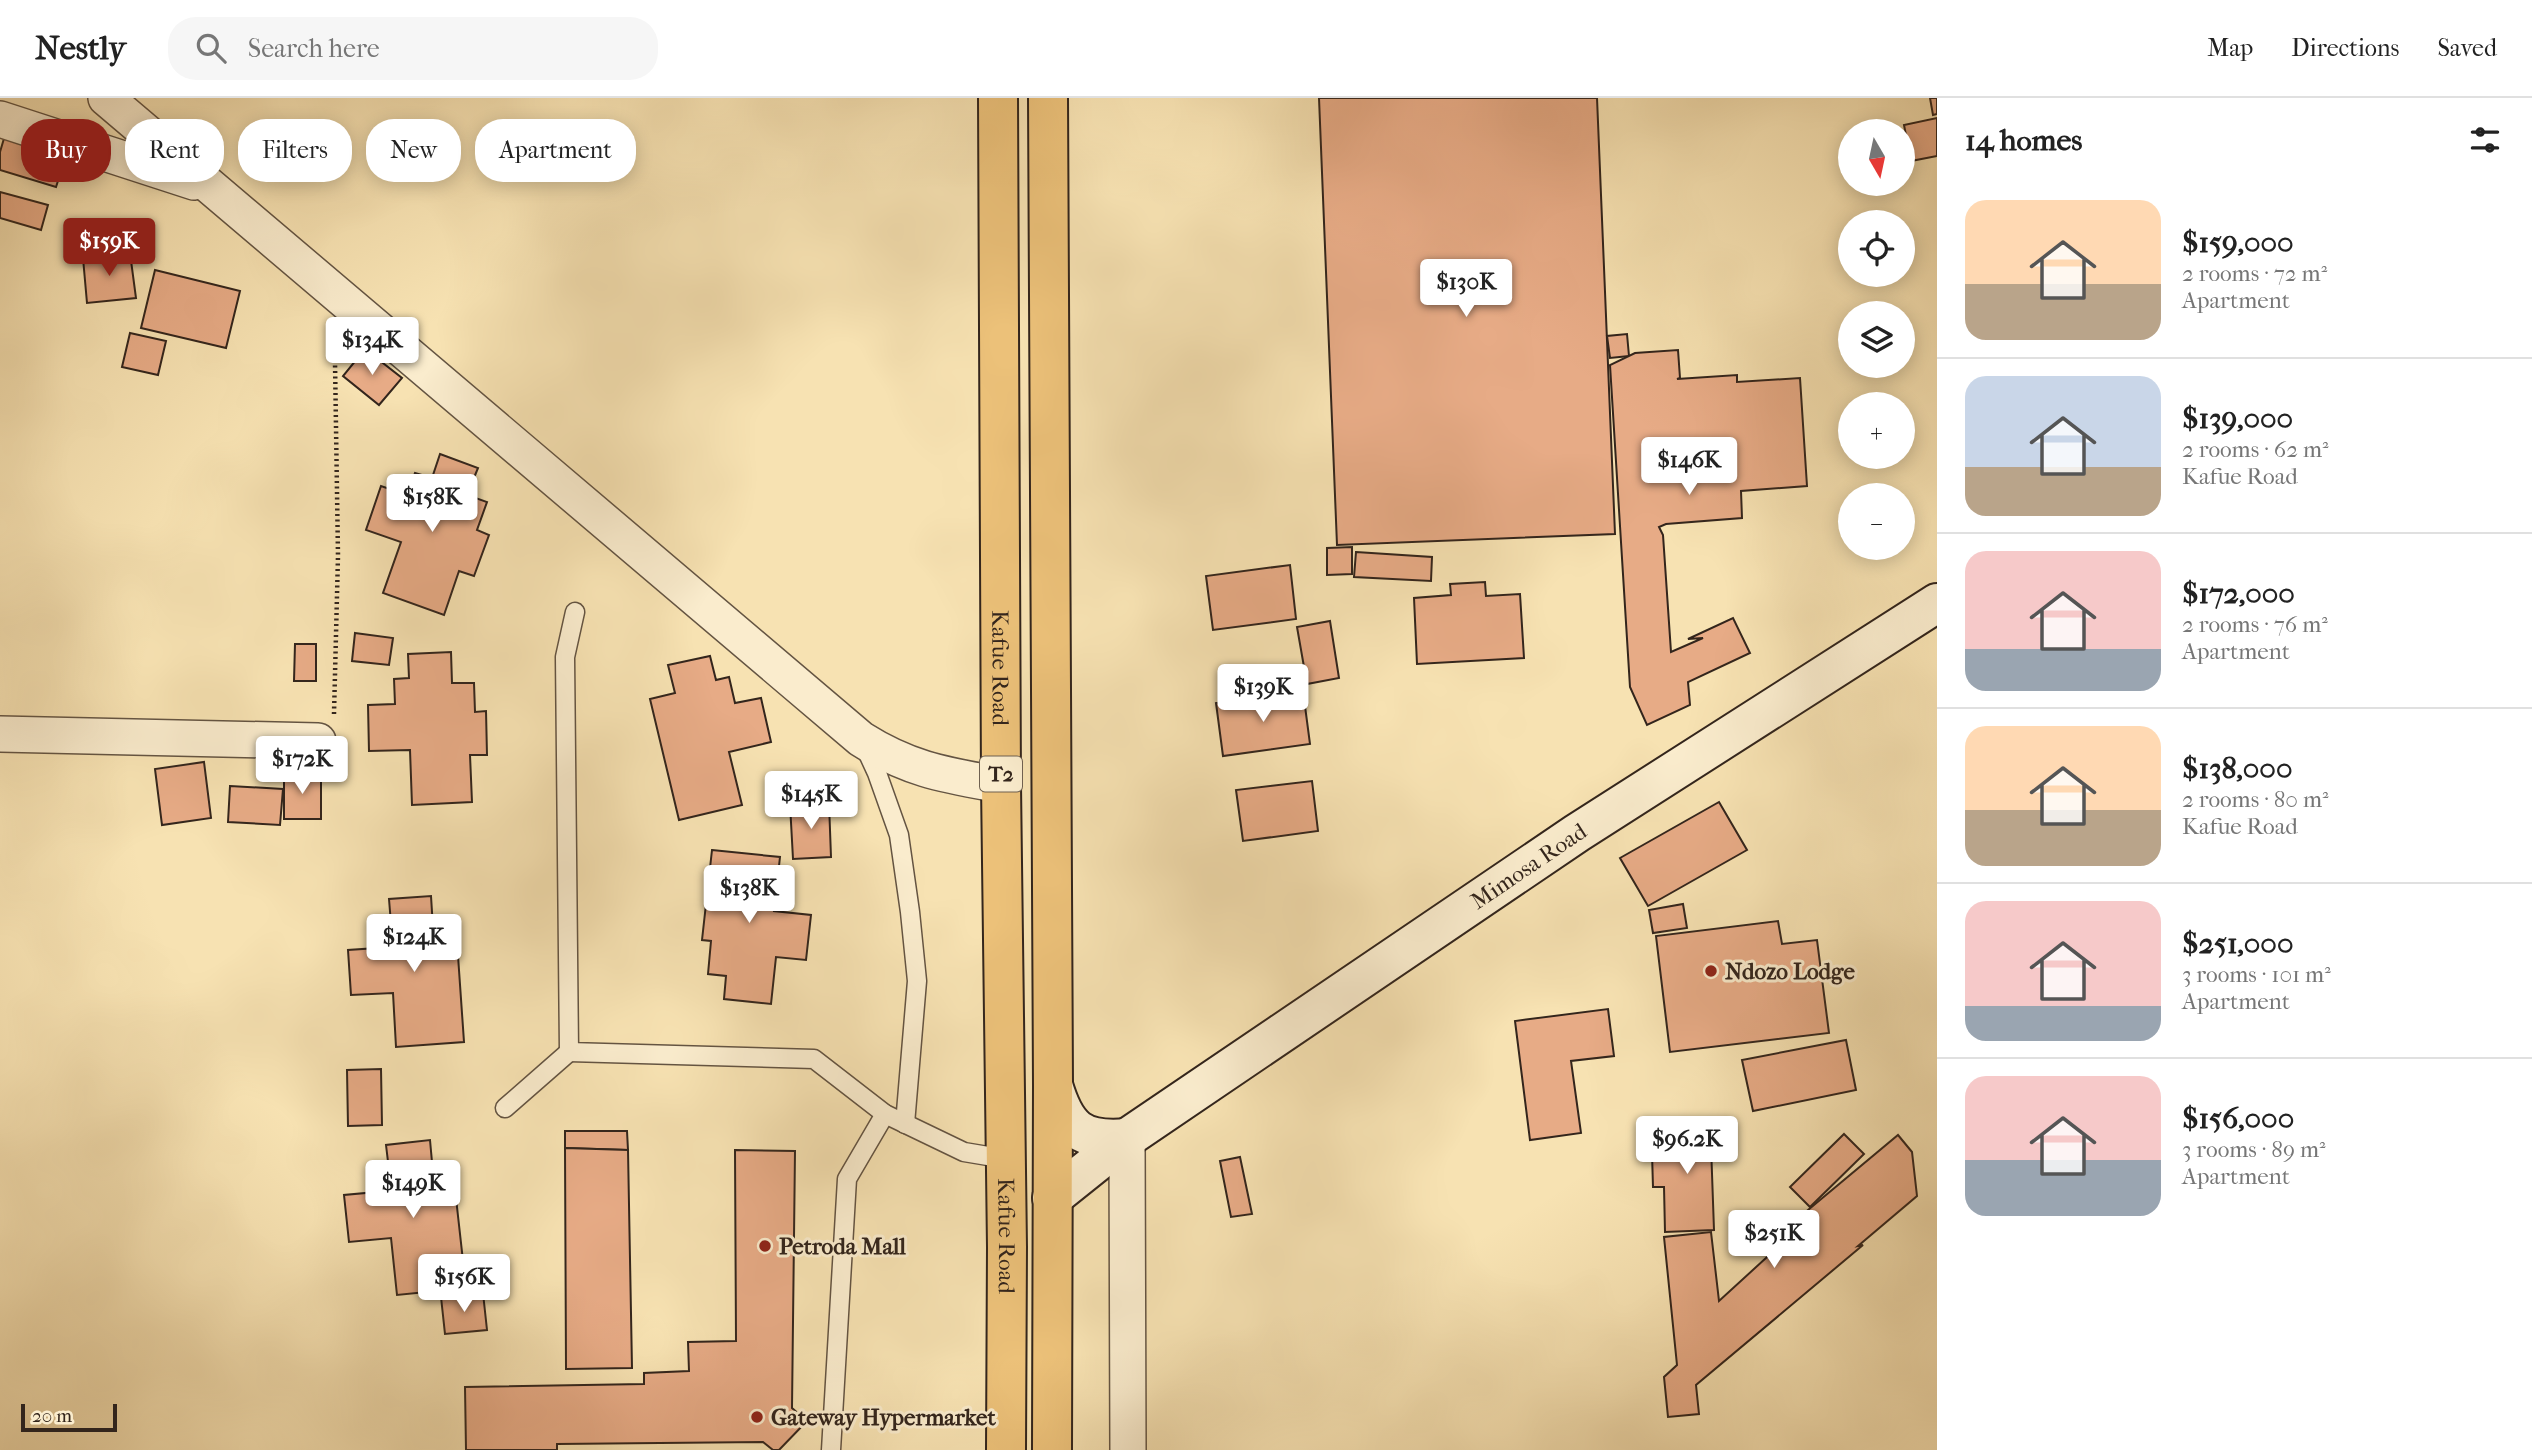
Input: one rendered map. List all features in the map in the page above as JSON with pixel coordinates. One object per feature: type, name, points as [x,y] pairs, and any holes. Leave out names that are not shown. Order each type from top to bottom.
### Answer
[{"type":"highway","name":"Kafue Road","points":[[998,98],[1006,1450]]},
{"type":"highway","name":"Kafue Road","points":[[1048,98],[1052,1450]]},
{"type":"street","points":[[106,98],[861,739],[912,766],[934,773],[1001,785]]},
{"type":"street","points":[[0,119],[207,186]]},
{"type":"street","name":"Mimosa Road","points":[[1052,1198],[1127,1138],[1577,833],[1937,603]]},
{"type":"street","points":[[0,734],[318,741]]},
{"type":"street","points":[[1052,1085],[1060,1111],[1077,1130],[1101,1140],[1127,1138],[1128,1450]]},
{"type":"lane","points":[[569,1052],[565,657],[575,611]]},
{"type":"lane","points":[[861,739],[877,773],[899,835],[910,912],[917,981],[905,1124]]},
{"type":"lane","points":[[505,1108],[569,1052],[814,1059],[885,1114],[964,1152],[1006,1159]]},
{"type":"lane","points":[[831,1450],[847,1179],[885,1114]]},
{"type":"path","points":[[318,741],[329,739],[334,725],[338,556],[335,362],[341,331],[360,316]]},
{"type":"building","points":[[1319,98],[1597,98],[1615,534],[1337,545]]},
{"type":"building","points":[[1930,98],[1937,98],[1937,114],[1933,115]]},
{"type":"building","points":[[1937,118],[1937,156],[1915,160],[1915,123]]},
{"type":"building","points":[[5,135],[21,140],[21,176],[0,170],[0,152]]},
{"type":"building","points":[[40,182],[58,182],[56,187]]},
{"type":"building","points":[[0,192],[48,205],[41,230],[0,218]]},
{"type":"building","points":[[130,253],[136,298],[87,303],[83,258]]},
{"type":"building","points":[[155,270],[240,291],[226,348],[141,328]]},
{"type":"building","points":[[130,333],[166,341],[158,375],[122,367]]},
{"type":"building","points":[[1627,334],[1629,356],[1610,358],[1607,336]]},
{"type":"building","points":[[365,349],[402,378],[379,405],[343,376]]},
{"type":"building","points":[[1678,350],[1680,378],[1677,379],[1737,375],[1737,382],[1800,378],[1807,486],[1741,491],[1742,518],[1666,524],[1659,527],[1663,535],[1671,652],[1703,638],[1688,639],[1733,618],[1750,653],[1688,682],[1690,705],[1647,725],[1630,687],[1610,365],[1635,353]]},
{"type":"building","points":[[440,454],[478,468],[467,495],[487,502],[477,530],[489,535],[474,576],[459,571],[444,615],[383,593],[401,542],[366,530],[381,486],[407,495],[415,473],[432,478]]},
{"type":"building","points":[[1352,547],[1352,574],[1327,575],[1327,548]]},
{"type":"building","points":[[1356,552],[1432,557],[1431,581],[1354,577]]},
{"type":"building","points":[[1290,565],[1296,619],[1213,630],[1206,576]]},
{"type":"building","points":[[1485,582],[1486,596],[1520,594],[1524,658],[1417,664],[1414,598],[1451,595],[1450,584]]},
{"type":"building","points":[[1330,621],[1339,678],[1307,684],[1297,627]]},
{"type":"building","points":[[355,633],[393,638],[389,665],[352,661]]},
{"type":"building","points":[[295,644],[316,644],[316,681],[294,681]]},
{"type":"building","points":[[451,652],[452,683],[474,683],[475,712],[486,711],[487,755],[470,755],[472,802],[412,805],[410,750],[369,751],[368,705],[395,704],[394,679],[409,678],[408,654]]},
{"type":"building","points":[[710,656],[716,680],[729,677],[735,703],[761,698],[771,742],[729,752],[742,805],[679,820],[650,699],[675,693],[668,665]]},
{"type":"building","points":[[1303,691],[1310,744],[1223,756],[1216,703]]},
{"type":"building","points":[[204,762],[211,818],[162,825],[155,769]]},
{"type":"building","points":[[284,773],[321,773],[321,819],[284,819]]},
{"type":"building","points":[[1312,781],[1318,831],[1243,841],[1236,790]]},
{"type":"building","points":[[230,786],[283,789],[280,825],[228,822]]},
{"type":"building","points":[[1719,802],[1747,850],[1648,906],[1620,858]]},
{"type":"building","points":[[829,803],[831,857],[793,859],[790,804]]},
{"type":"building","points":[[712,850],[780,857],[774,911],[811,915],[806,960],[776,957],[771,1004],[724,999],[726,976],[708,974],[711,941],[702,940]]},
{"type":"building","points":[[431,896],[433,928],[456,927],[464,1042],[396,1047],[393,993],[351,995],[348,950],[377,948],[375,925],[391,924],[389,899]]},
{"type":"building","points":[[1683,904],[1687,928],[1653,933],[1649,910]]},
{"type":"building","points":[[1778,921],[1782,944],[1817,940],[1829,1033],[1670,1052],[1656,936]]},
{"type":"building","points":[[1608,1009],[1614,1056],[1571,1061],[1581,1133],[1530,1140],[1515,1021]]},
{"type":"building","points":[[1846,1040],[1856,1090],[1753,1111],[1742,1060]]},
{"type":"building","points":[[381,1069],[382,1125],[348,1126],[347,1070]]},
{"type":"building","points":[[1710,1117],[1714,1230],[1665,1232],[1664,1187],[1653,1187],[1652,1153],[1673,1152],[1671,1118]]},
{"type":"building","points":[[565,1131],[627,1131],[628,1150],[565,1148]]},
{"type":"building","points":[[1844,1134],[1864,1154],[1810,1207],[1790,1187]]},
{"type":"building","points":[[1898,1135],[1912,1152],[1917,1196],[1858,1246],[1863,1245],[1696,1385],[1699,1414],[1668,1417],[1664,1377],[1677,1365],[1664,1237],[1711,1232],[1719,1301],[1790,1236],[1784,1230]]},
{"type":"building","points":[[430,1140],[433,1173],[453,1171],[466,1288],[397,1295],[391,1238],[349,1242],[344,1195],[376,1192],[373,1171],[389,1170],[386,1145]]},
{"type":"building","points":[[565,1148],[628,1150],[632,1368],[566,1369]]},
{"type":"building","name":"Petroda Mall","points":[[735,1150],[795,1151],[792,1408],[807,1421],[779,1450],[773,1450],[763,1442],[557,1444],[557,1450],[466,1450],[465,1387],[644,1384],[644,1373],[689,1371],[688,1342],[736,1341]]},
{"type":"building","points":[[1240,1157],[1252,1214],[1231,1217],[1220,1161]]},
{"type":"building","points":[[483,1293],[487,1330],[445,1334],[441,1297]]},
{"type":"place","name":"Ndozo Lodge","points":[[1711,971]]},
{"type":"place","name":"Petroda Mall","points":[[765,1246]]},
{"type":"place","name":"Gateway Hypermarket","points":[[757,1417]]}]
